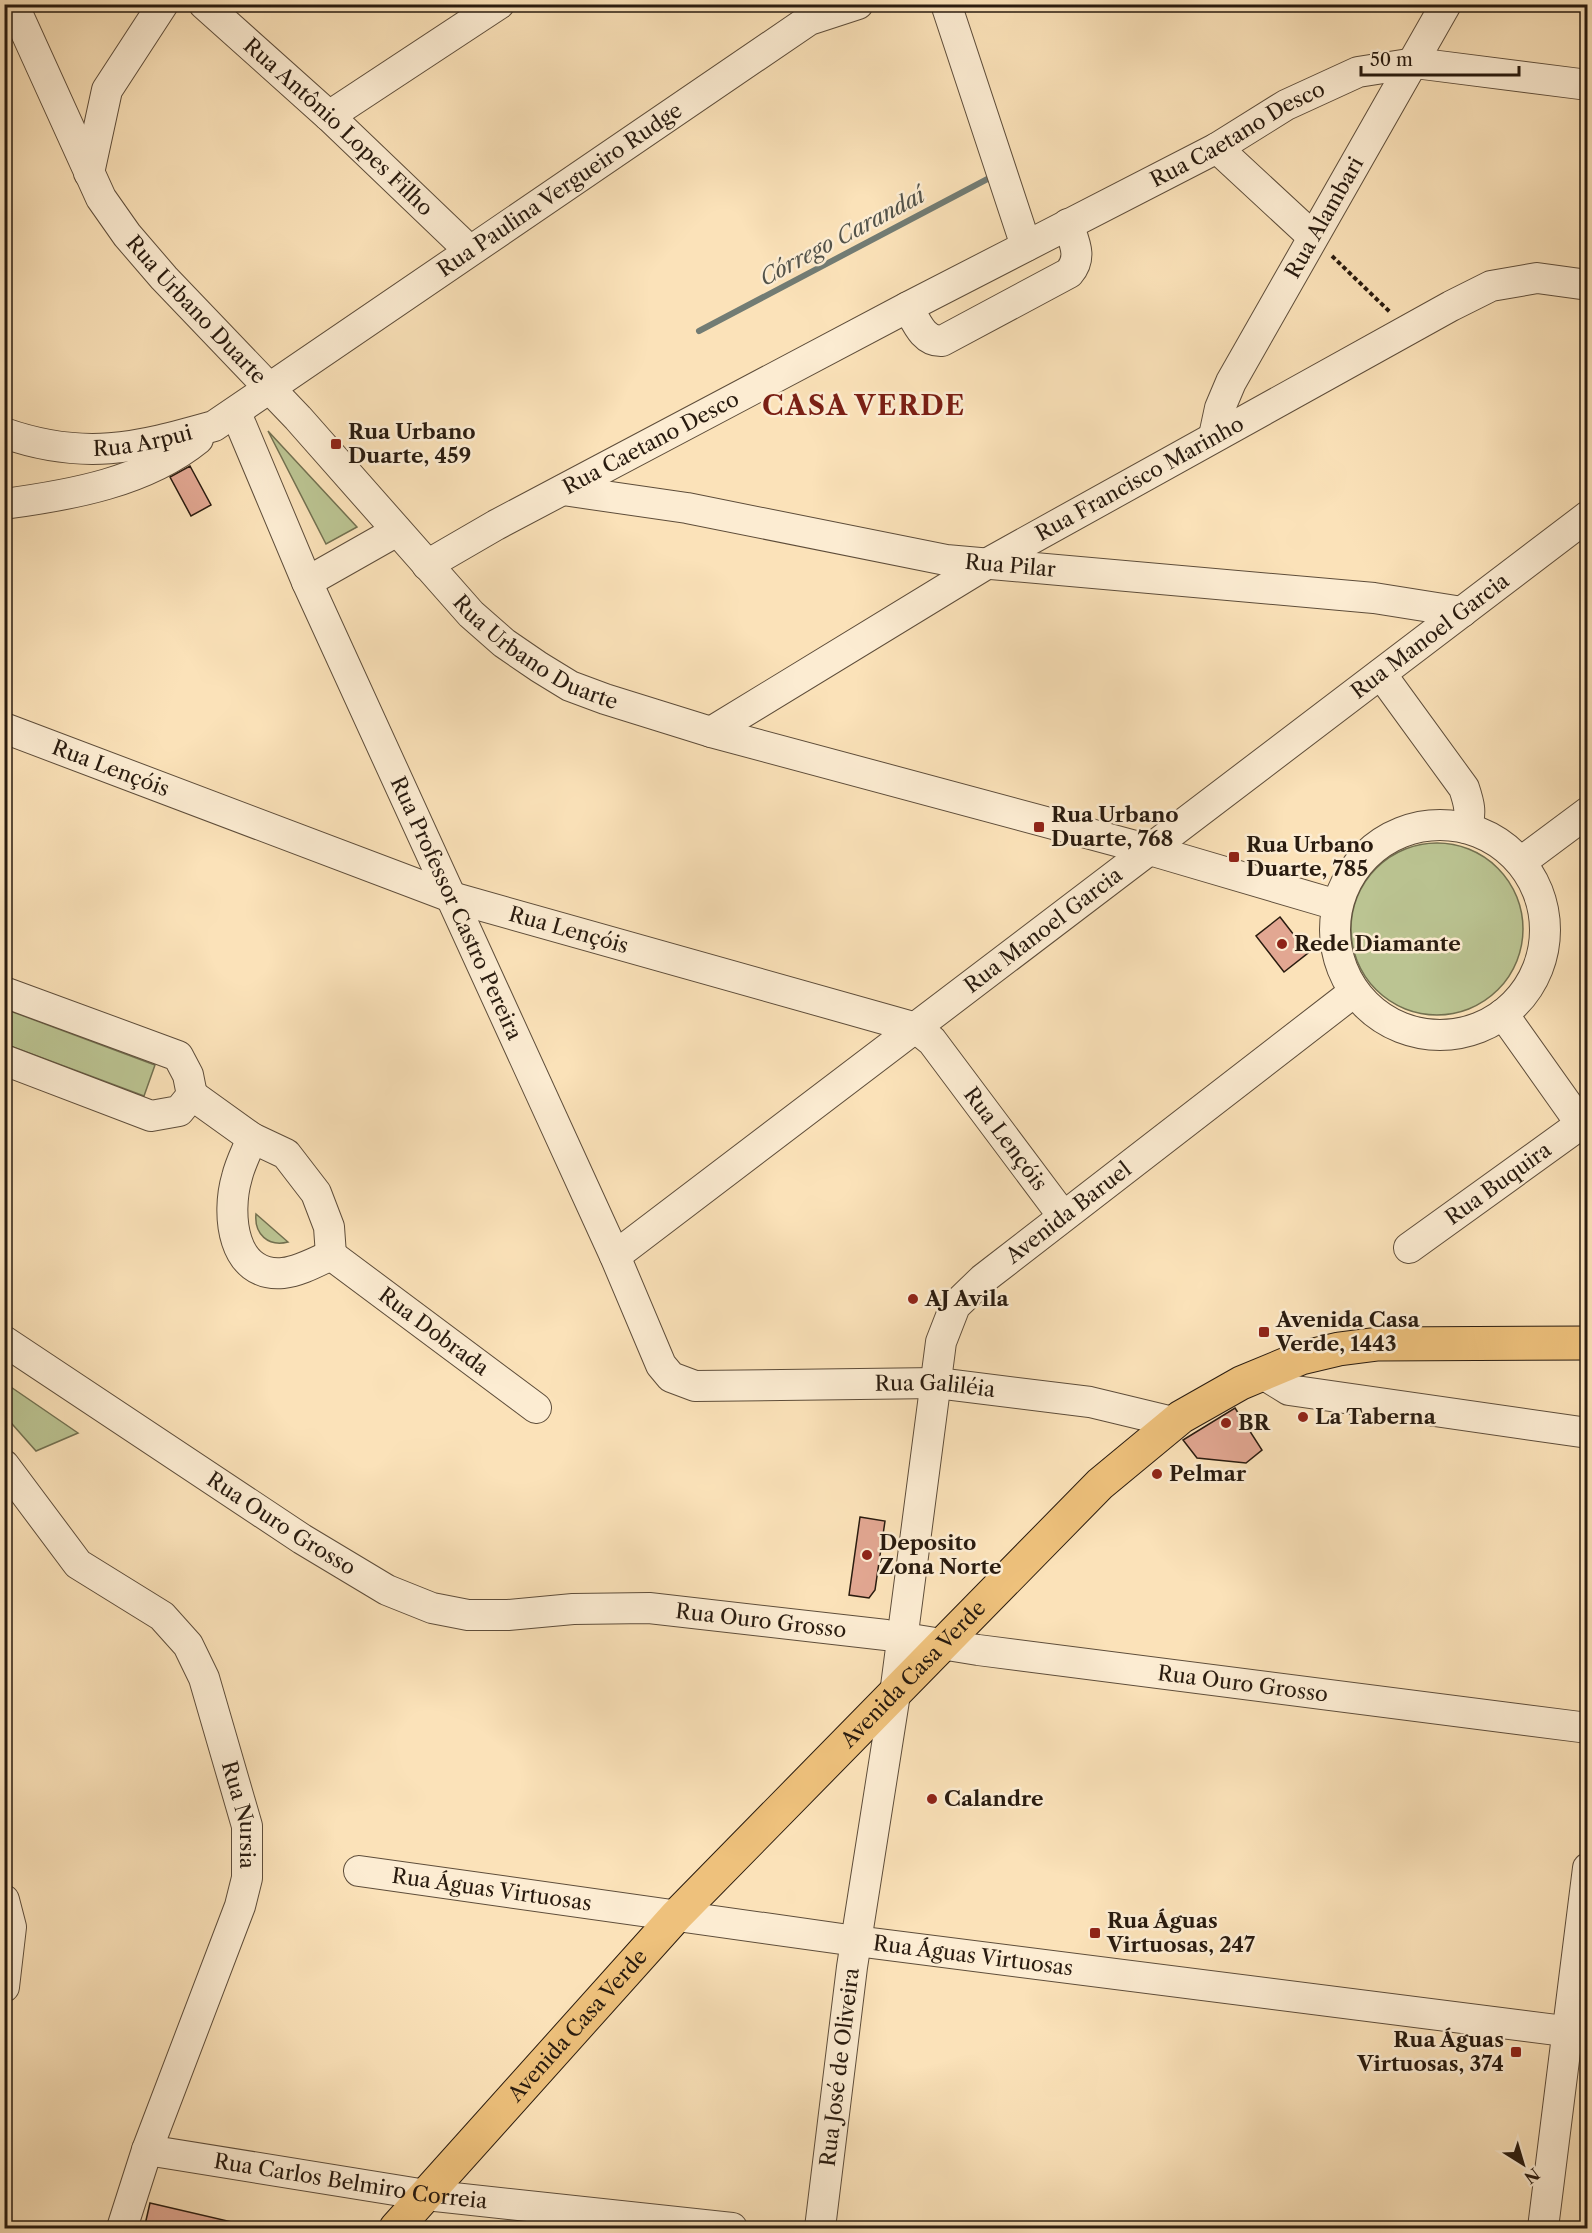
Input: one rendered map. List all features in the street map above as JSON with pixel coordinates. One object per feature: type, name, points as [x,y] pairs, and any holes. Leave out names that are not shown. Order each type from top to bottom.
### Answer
[{"type":"main road","name":"Avenida Casa Verde","points":[[396,2229],[676,1916],[1100,1484],[1173,1422],[1208,1400],[1263,1374],[1301,1358],[1339,1349],[1378,1344],[1587,1342]]},
{"type":"street","name":"Rua Urbano Duarte","points":[[13,4],[101,198],[127,235],[471,614],[504,643],[570,686],[711,732],[1150,850],[1338,904]]},
{"type":"street","points":[[89,172],[107,90],[163,4]]},
{"type":"street","name":"Rua Antônio Lopes Filho","points":[[204,4],[329,116],[469,250]]},
{"type":"street","points":[[329,116],[499,4]]},
{"type":"street","name":"Rua Paulina Vergueiro Rudge","points":[[269,389],[806,12],[858,4]]},
{"type":"street","points":[[946,4],[1026,246]]},
{"type":"street","name":"Rua Alambari","points":[[1214,436],[1220,408],[1231,382],[1446,4]]},
{"type":"street","name":"Rua Caetano Desco","points":[[427,565],[563,490],[908,307],[1217,148],[1286,105],[1358,72],[1414,63],[1587,85]]},
{"type":"street","points":[[57,100],[107,90]]},
{"type":"street","points":[[1217,148],[1312,236]]},
{"type":"street","points":[[908,307],[925,336],[930,340],[942,341],[1069,273],[1074,268],[1077,251],[1068,224]]},
{"type":"street","name":"Rua Francisco Marinho","points":[[711,732],[988,564],[1214,436],[1491,286],[1537,278],[1587,285]]},
{"type":"street","name":"Rua Arpui","points":[[4,433],[88,451],[119,449],[155,443],[225,419],[269,389]]},
{"type":"street","points":[[4,504],[66,493],[146,471],[172,458],[225,419]]},
{"type":"street","name":"Rua Professor Castro Pereira","points":[[225,419],[307,582],[615,1256],[661,1365],[671,1377],[695,1386]]},
{"type":"street","name":"Rua Pilar","points":[[563,490],[687,508],[946,560],[1374,598],[1462,612]]},
{"type":"street","name":"Rua Manoel Garcia","points":[[615,1256],[1587,516]]},
{"type":"street","points":[[307,582],[397,531]]},
{"type":"street","points":[[1381,675],[1464,788],[1470,804],[1470,817],[1466,828]]},
{"type":"street","name":"Rua Lençóis","points":[[4,728],[451,897],[916,1028],[932,1041],[1063,1216]]},
{"type":"street","points":[[1521,861],[1587,812]]},
{"type":"street","points":[[1433,825],[1466,828],[1497,841],[1521,861],[1536,886],[1544,913],[1545,942],[1533,978],[1523,994],[1503,1014],[1473,1030],[1440,1035],[1407,1030],[1378,1015],[1354,992],[1340,965],[1336,945],[1338,904],[1351,874],[1372,849],[1401,832],[1433,825]]},
{"type":"street","points":[[4,992],[178,1056],[188,1075],[192,1095],[252,1138],[286,1154],[304,1175],[316,1193],[329,1227],[331,1255],[297,1270],[282,1273],[261,1270],[246,1260],[235,1240],[234,1198],[236,1179],[252,1138]]},
{"type":"street","name":"Avenida Baruel","points":[[895,1694],[941,1342],[955,1306],[983,1279],[1063,1216],[1354,992]]},
{"type":"street","points":[[1503,1014],[1585,1122]]},
{"type":"street","points":[[4,1060],[151,1116],[179,1111],[192,1095]]},
{"type":"street","name":"Rua Buquira","points":[[1409,1248],[1585,1122]]},
{"type":"street","name":"Rua Dobrada","points":[[331,1255],[536,1408]]},
{"type":"street","name":"Rua Ouro Grosso","points":[[4,1341],[302,1539],[387,1590],[432,1608],[478,1615],[573,1609],[649,1608],[901,1637],[1587,1728]]},
{"type":"street","points":[[1263,1374],[1289,1390],[1587,1433]]},
{"type":"street","name":"Rua Galiléia","points":[[695,1386],[937,1383],[1090,1402],[1173,1422]]},
{"type":"street","name":"Rua Nursia","points":[[4,1465],[17,1499],[78,1564],[162,1616],[188,1645],[204,1678],[247,1826],[247,1878],[240,1906],[147,2150],[122,2229]]},
{"type":"street","name":"Rua José de Oliveira","points":[[820,2229],[856,1941],[895,1694]]},
{"type":"street","points":[[1543,2229],[1576,2032],[1587,1868]]},
{"type":"street","name":"Rua Águas Virtuosas","points":[[359,1871],[856,1941],[1576,2032]]},
{"type":"street","points":[[4,1900],[11,1927],[4,1987]]},
{"type":"street","name":"Rua Carlos Belmiro Correia","points":[[147,2150],[426,2195],[732,2229]]},
{"type":"path","points":[[1312,236],[1407,330]]},
{"type":"green space","points":[[268,431],[357,527],[326,544]]},
{"type":"green space","points":[[1437,843],[1470,850],[1498,868],[1516,896],[1523,929],[1516,962],[1498,990],[1470,1008],[1437,1015],[1404,1008],[1376,990],[1358,962],[1351,929],[1358,896],[1376,868],[1404,850]]},
{"type":"green space","points":[[5,1009],[155,1065],[144,1096],[5,1044]]},
{"type":"green space","points":[[256,1214],[288,1242],[274,1243],[264,1237],[257,1228]]},
{"type":"green space","points":[[5,1383],[78,1433],[36,1451],[5,1416]]},
{"type":"building","points":[[190,466],[211,505],[191,516],[170,477]]},
{"type":"building","name":"Rede Diamante","points":[[1280,917],[1308,953],[1284,972],[1256,936]]},
{"type":"building","name":"BR","points":[[1235,1408],[1262,1450],[1246,1463],[1197,1458],[1183,1440]]},
{"type":"building","name":"Deposito Zona Norte","points":[[860,1517],[885,1521],[875,1590],[869,1598],[849,1595]]},
{"type":"building","points":[[150,2203],[232,2222],[231,2229],[144,2229]]},
{"type":"waterway","name":"Córrego Carandaí","points":[[699,331],[995,175]]},
{"type":"place","name":"Rua Urbano Duarte, 459","points":[[336,444]]},
{"type":"place","name":"Rua Urbano Duarte, 768","points":[[1039,827]]},
{"type":"place","name":"Rua Urbano Duarte, 785","points":[[1234,857]]},
{"type":"place","name":"Rede Diamante","points":[[1282,944]]},
{"type":"place","name":"AJ Avila","points":[[913,1299]]},
{"type":"place","name":"Avenida Casa Verde, 1443","points":[[1264,1332]]},
{"type":"place","name":"La Taberna","points":[[1303,1417]]},
{"type":"place","name":"BR","points":[[1226,1423]]},
{"type":"place","name":"Pelmar","points":[[1157,1474]]},
{"type":"place","name":"Deposito Zona Norte","points":[[867,1555]]},
{"type":"place","name":"Calandre","points":[[932,1799]]},
{"type":"place","name":"Rua Águas Virtuosas, 247","points":[[1095,1933]]},
{"type":"place","name":"Rua Águas Virtuosas, 374","points":[[1516,2052]]},
{"type":"district","name":"CASA VERDE","points":[[864,406]]}]
